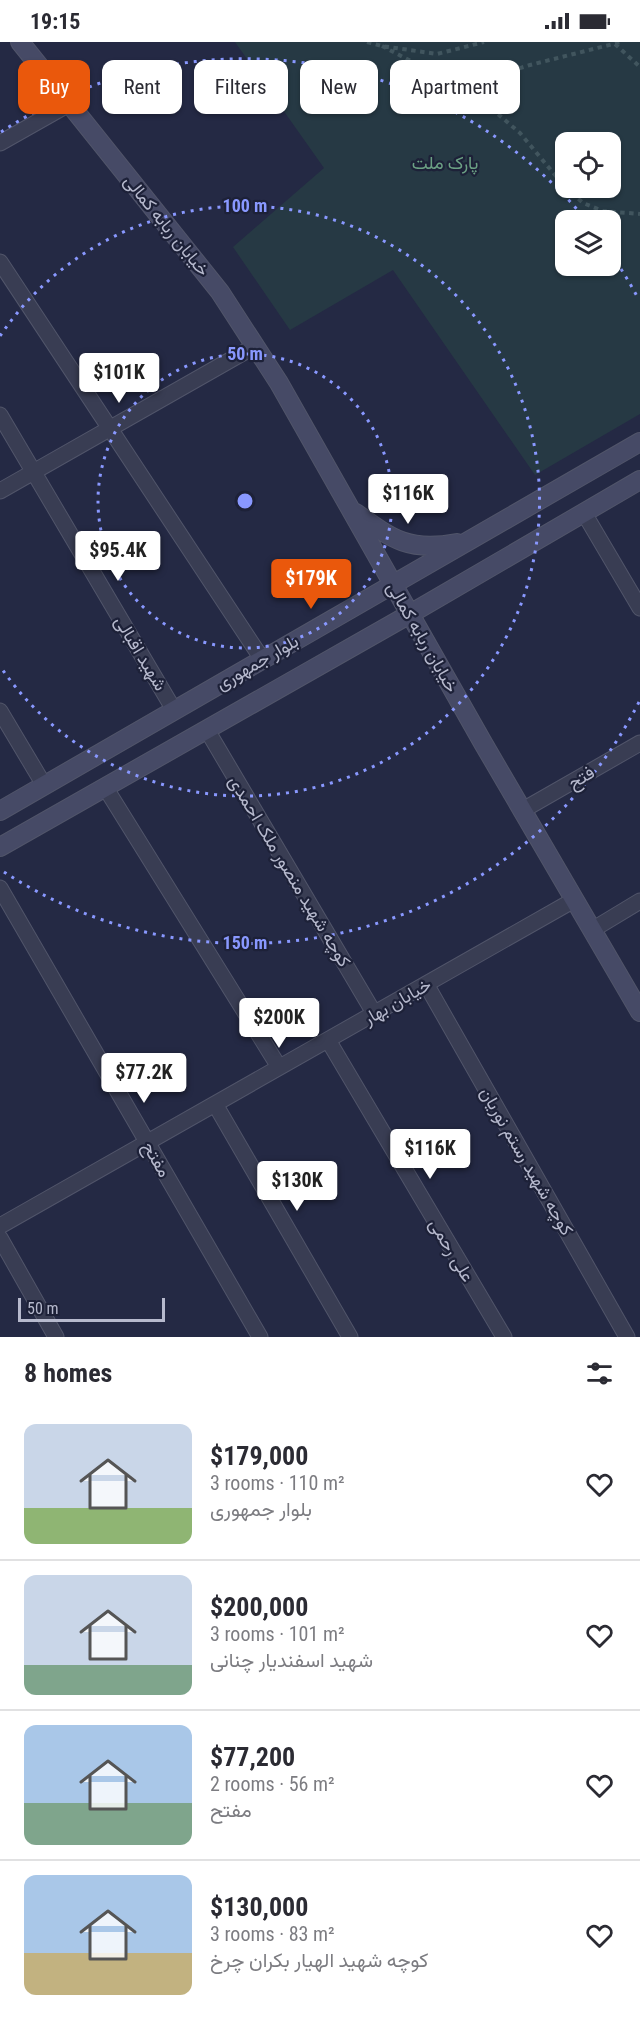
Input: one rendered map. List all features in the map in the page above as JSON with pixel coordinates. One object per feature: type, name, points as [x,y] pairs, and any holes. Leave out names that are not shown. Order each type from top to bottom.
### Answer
[{"type":"street","name":"خیابان ربابه کمالی","points":[[20,42],[34,60]]},
{"type":"street","points":[[0,144],[52,114]]},
{"type":"street","name":"خیابان ربابه کمالی","points":[[77,114],[220,291],[284,392],[640,1012]]},
{"type":"street","points":[[0,262],[262,659]]},
{"type":"street","points":[[0,491],[255,346]]},
{"type":"street","name":"شهید اقبالی","points":[[0,415],[174,710]]},
{"type":"street","name":"بلوار جمهوری","points":[[0,811],[640,442]]},
{"type":"street","name":"بلوار جمهوری","points":[[0,847],[410,614],[640,480]]},
{"type":"street","points":[[350,509],[386,536],[409,545],[440,546],[468,541]]},
{"type":"street","points":[[584,513],[640,608]]},
{"type":"street","points":[[0,711],[44,785]]},
{"type":"street","name":"کوچه شهید منصور ملک احمدی","points":[[207,730],[374,1013]]},
{"type":"street","name":"فتح","points":[[523,810],[640,743]]},
{"type":"street","points":[[105,787],[279,1067]]},
{"type":"street","name":"مفتح","points":[[0,888],[260,1337]]},
{"type":"street","name":"خیابان بهار","points":[[0,1226],[574,900]]},
{"type":"street","points":[[592,930],[640,901]]},
{"type":"street","name":"کوچه شهید رستم نوریان","points":[[426,984],[627,1337]]},
{"type":"street","name":"علی رحمی","points":[[328,1040],[504,1337]]},
{"type":"street","points":[[215,1104],[350,1337]]},
{"type":"street","points":[[0,1238],[56,1337]]},
{"type":"street","points":[[632,1337],[640,1332]]},
{"type":"path","points":[[367,42],[437,54],[484,42]]},
{"type":"path","points":[[520,70],[621,42]]},
{"type":"path","points":[[614,44],[640,67]]},
{"type":"path","points":[[382,46],[408,60]]},
{"type":"path","points":[[498,114],[520,133],[565,187],[583,203],[603,211],[640,214]]},
{"type":"green space","name":"پارک ملت","points":[[235,42],[640,42],[640,414],[535,475],[393,270],[290,330],[233,247],[324,168],[286,114],[288,114],[288,60],[248,60]]}]
